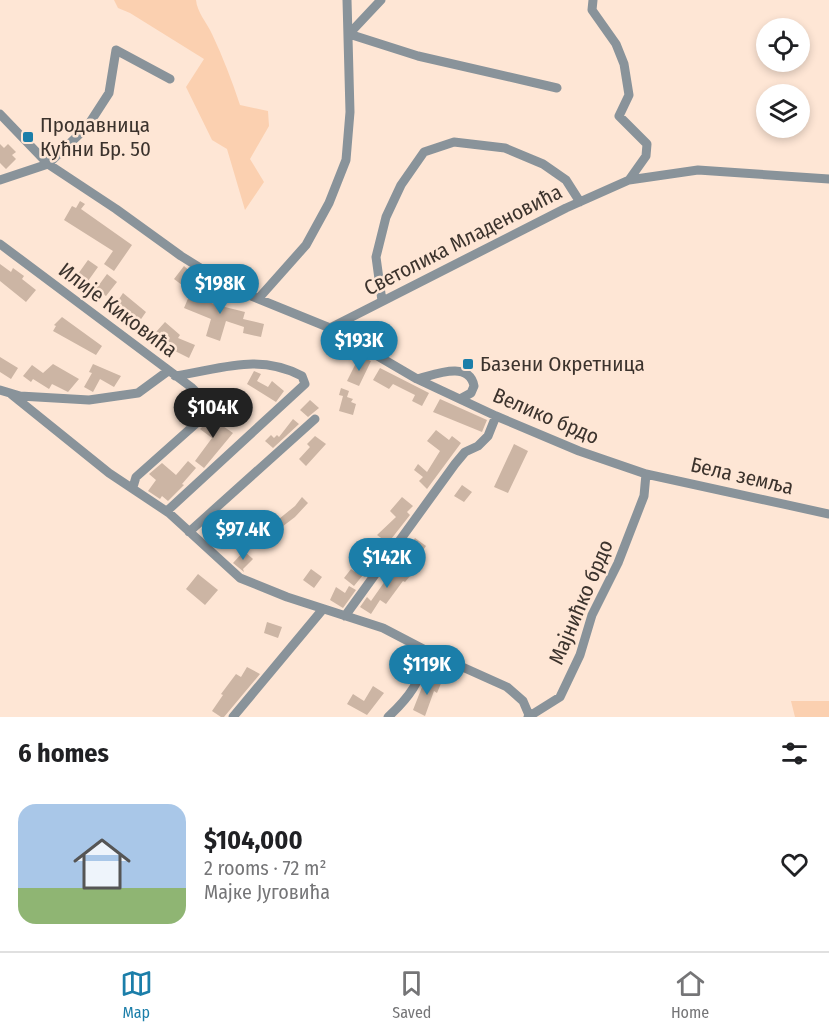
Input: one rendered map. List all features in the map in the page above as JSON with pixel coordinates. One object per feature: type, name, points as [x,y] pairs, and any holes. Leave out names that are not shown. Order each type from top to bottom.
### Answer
[{"type":"street","points":[[258,300],[306,245],[329,203],[346,160],[350,112],[347,0]]},
{"type":"street","points":[[349,34],[381,0]]},
{"type":"street","points":[[593,0],[592,10],[616,44],[624,64],[629,95],[620,116],[647,144],[648,151],[644,161],[629,180]]},
{"type":"street","points":[[349,34],[418,56],[557,88]]},
{"type":"street","points":[[0,180],[48,164],[87,127],[109,93],[117,50],[170,79]]},
{"type":"street","points":[[0,114],[48,164],[116,208],[182,256],[234,289],[330,328]]},
{"type":"street","points":[[382,301],[376,257],[386,217],[401,185],[424,152],[454,142],[505,148],[543,164],[566,180],[580,202]]},
{"type":"street","name":"Светолика Младеновића","points":[[330,328],[580,202],[629,180],[698,170],[829,179]]},
{"type":"street","name":"Илије Киковића","points":[[0,244],[207,403],[200,420],[136,477],[133,487]]},
{"type":"street","name":"Велико брдо","points":[[330,328],[417,379],[495,416],[579,451],[646,474]]},
{"type":"street","points":[[0,390],[20,396],[89,400],[138,393],[172,374],[243,363],[265,363],[302,376],[305,384],[167,511]]},
{"type":"street","points":[[417,379],[449,371],[464,372],[471,378],[474,386],[471,393],[460,399]]},
{"type":"street","points":[[11,393],[109,473],[167,511],[240,578],[264,589],[383,628],[429,652],[507,687],[523,701],[528,716]]},
{"type":"street","points":[[345,616],[455,464],[465,452],[478,446],[488,436],[495,416]]},
{"type":"street","points":[[189,532],[315,419]]},
{"type":"street","name":"Мајнићко брдо","points":[[528,716],[560,698],[580,654],[592,615],[618,563],[647,484],[646,474]]},
{"type":"street","name":"Бела земља","points":[[646,474],[829,514]]},
{"type":"street","points":[[233,717],[323,609]]},
{"type":"street","points":[[388,717],[406,701],[418,682],[429,652]]},
{"type":"shaded area","points":[[114,0],[196,0],[200,13],[220,51],[240,105],[268,111],[269,126],[250,159],[264,182],[245,210],[227,149],[212,140],[186,87],[204,59],[130,13],[118,8]]},
{"type":"shaded area","points":[[791,701],[829,701],[829,717],[795,717]]},
{"type":"building","points":[[0,144],[4,148],[8,144],[16,152],[12,155],[16,159],[6,169],[0,163]]},
{"type":"building","points":[[80,201],[85,204],[81,209],[132,245],[114,271],[104,264],[113,251],[64,220],[72,206],[76,208]]},
{"type":"building","points":[[88,260],[98,267],[88,281],[78,274]]},
{"type":"building","points":[[0,264],[11,272],[13,268],[24,276],[22,279],[36,290],[26,302],[0,281]]},
{"type":"building","points":[[184,266],[192,273],[182,285],[174,279]]},
{"type":"building","points":[[107,274],[117,282],[106,296],[96,289]]},
{"type":"building","points":[[198,275],[205,279],[193,296],[245,312],[243,319],[264,324],[261,337],[243,333],[244,327],[226,321],[220,341],[206,336],[211,319],[184,308]]},
{"type":"building","points":[[123,293],[146,312],[139,322],[115,305]]},
{"type":"building","points":[[62,317],[102,346],[96,355],[53,331],[56,326],[54,325]]},
{"type":"building","points":[[165,322],[180,335],[178,338],[195,345],[189,358],[175,351],[176,349],[156,332]]},
{"type":"building","points":[[0,357],[18,368],[11,379],[0,372]]},
{"type":"building","points":[[364,358],[371,361],[359,386],[347,381],[356,363],[360,365]]},
{"type":"building","points":[[53,364],[79,379],[68,392],[52,384],[49,389],[23,376],[32,365],[43,373]]},
{"type":"building","points":[[93,364],[121,376],[114,387],[100,379],[93,392],[84,387],[92,373],[89,372]]},
{"type":"building","points":[[380,368],[429,393],[422,406],[412,401],[415,395],[393,384],[389,389],[373,380]]},
{"type":"building","points":[[254,371],[261,374],[257,381],[268,387],[272,381],[284,391],[276,402],[247,384]]},
{"type":"building","points":[[341,388],[349,391],[347,397],[353,399],[351,402],[356,404],[353,415],[339,411],[343,396],[339,395]]},
{"type":"building","points":[[440,399],[487,420],[482,432],[433,412]]},
{"type":"building","points":[[310,400],[319,408],[308,417],[300,410]]},
{"type":"building","points":[[211,410],[221,417],[217,422],[233,433],[204,468],[195,461],[212,438],[200,429],[206,423]]},
{"type":"building","points":[[293,419],[299,424],[273,448],[265,441],[271,435],[274,438],[277,435],[279,437]]},
{"type":"building","points":[[436,430],[449,440],[452,436],[461,443],[427,489],[419,481],[423,477],[414,470],[418,464],[427,472],[440,451],[427,441]]},
{"type":"building","points":[[315,436],[326,444],[306,466],[299,459],[310,447],[307,444]]},
{"type":"building","points":[[514,444],[528,451],[508,493],[494,487]]},
{"type":"building","points":[[188,461],[196,468],[182,484],[184,485],[168,501],[148,491],[156,480],[149,474],[162,463],[176,475]]},
{"type":"building","points":[[462,485],[472,492],[464,502],[454,496]]},
{"type":"building","points":[[302,497],[308,503],[295,517],[274,533],[269,527],[295,506]]},
{"type":"building","points":[[402,497],[413,506],[407,512],[410,515],[388,543],[377,535],[396,517],[390,511]]},
{"type":"building","points":[[415,538],[426,546],[414,563],[403,554]]},
{"type":"building","points":[[374,545],[381,550],[378,553],[380,555],[365,577],[363,575],[354,586],[344,578],[351,569],[355,572],[367,559],[364,557]]},
{"type":"building","points":[[244,551],[253,559],[243,569],[244,572],[233,563]]},
{"type":"building","points":[[397,564],[411,575],[405,582],[403,581],[386,604],[380,600],[371,614],[360,607],[367,597],[371,601]]},
{"type":"building","points":[[311,569],[322,577],[314,588],[303,580]]},
{"type":"building","points":[[198,574],[218,590],[205,605],[186,589]]},
{"type":"building","points":[[349,586],[356,590],[343,608],[330,600],[336,587],[345,593]]},
{"type":"building","points":[[267,622],[282,627],[278,638],[264,633]]},
{"type":"building","points":[[400,660],[407,663],[406,668],[412,670],[407,681],[394,676]]},
{"type":"building","points":[[247,667],[260,674],[224,717],[221,717],[212,711],[236,674],[241,677]]},
{"type":"building","points":[[432,677],[442,681],[437,693],[434,691],[425,716],[413,710],[422,687],[427,689]]},
{"type":"building","points":[[373,686],[384,693],[367,715],[347,704],[353,694],[364,701]]},
{"type":"place","name":"Продавница Кућни Бр. 50","points":[[28,137]]},
{"type":"place","name":"Базени Окретница","points":[[468,364]]}]
